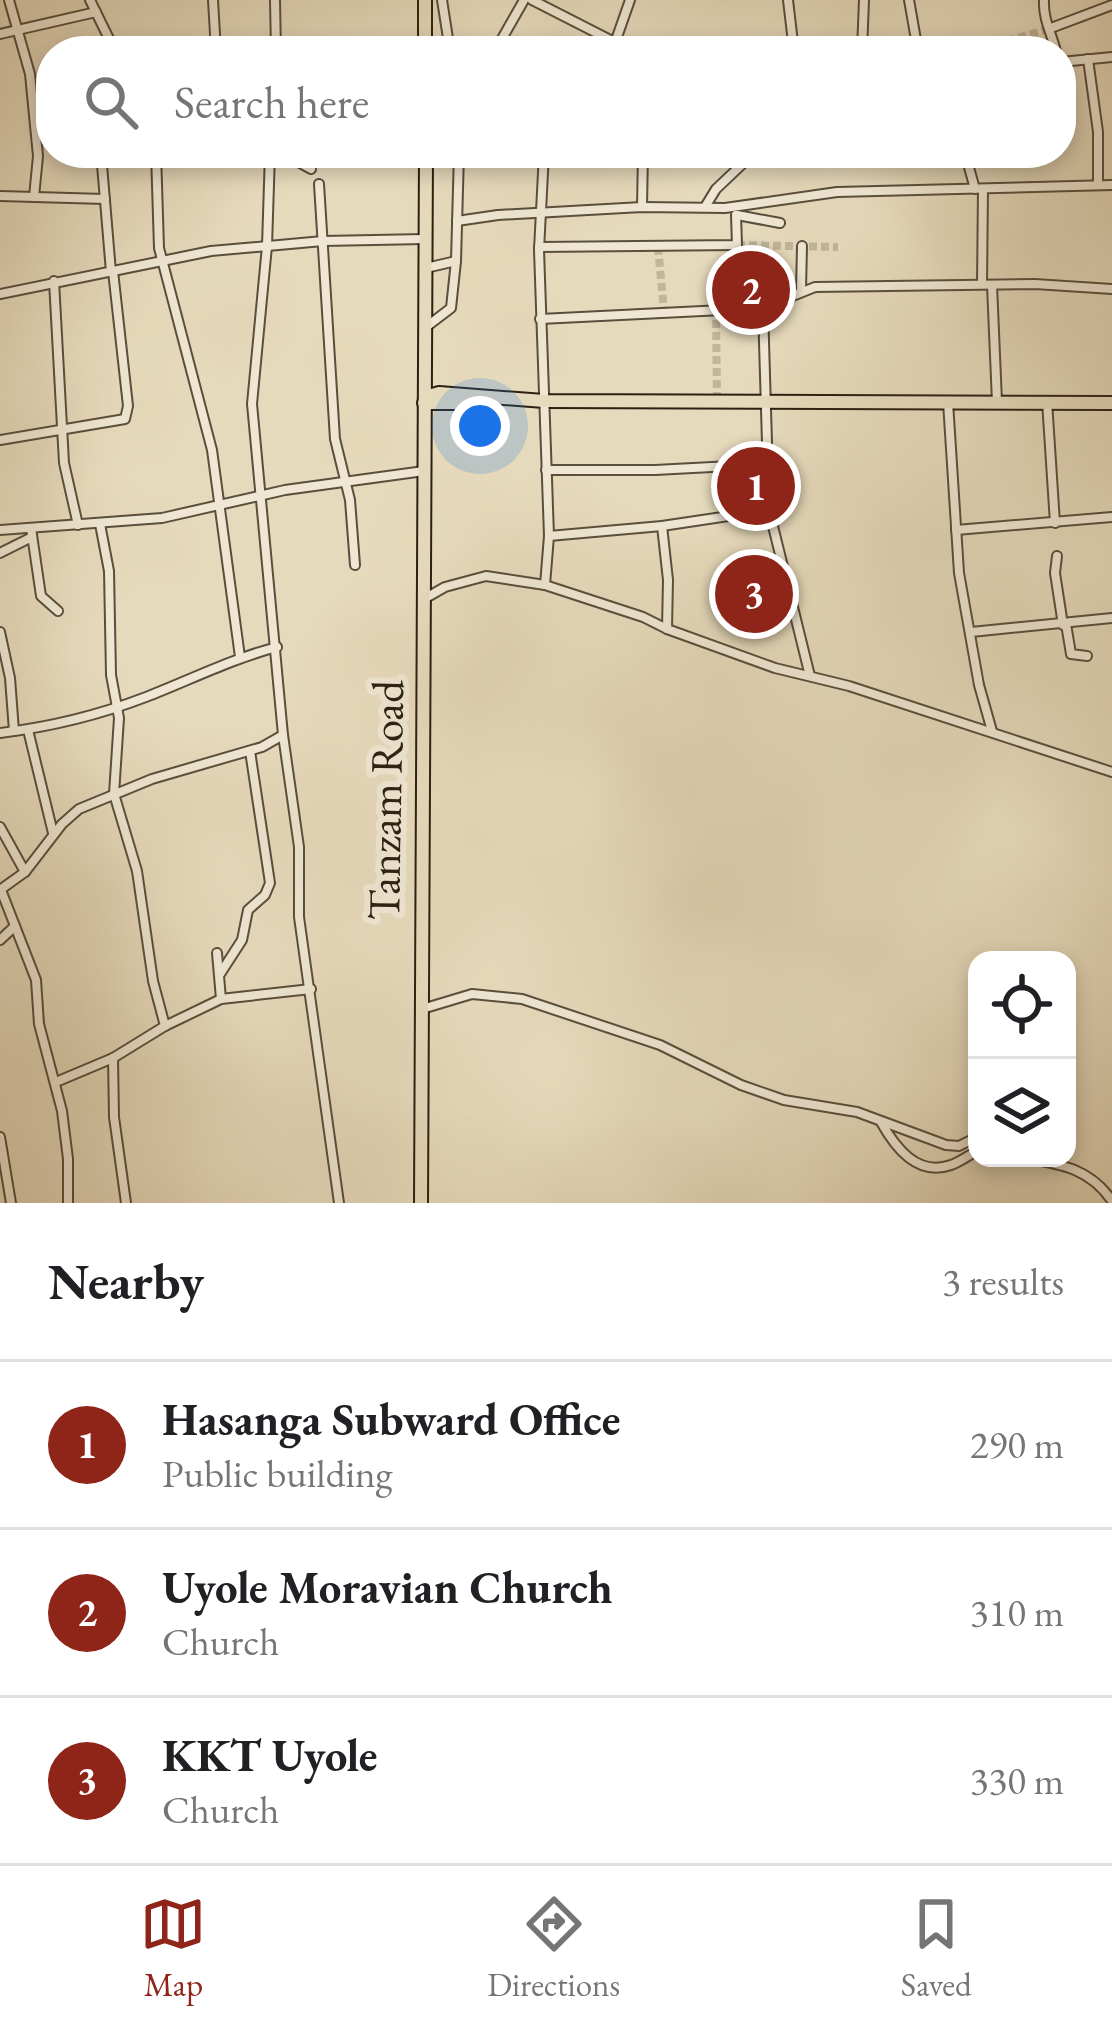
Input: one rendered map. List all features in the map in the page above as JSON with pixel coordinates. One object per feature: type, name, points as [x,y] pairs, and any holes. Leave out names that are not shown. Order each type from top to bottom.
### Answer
[{"type":"highway","points":[[425,0],[425,36]]},
{"type":"highway","name":"Tanzam Road","points":[[421,1203],[426,168]]},
{"type":"highway","points":[[425,357],[433,374],[456,399]]},
{"type":"highway","points":[[424,445],[440,414],[456,399]]},
{"type":"highway","points":[[424,400],[1112,403]]},
{"type":"street","points":[[9,0],[30,74],[36,136]]},
{"type":"street","points":[[90,0],[108,36]]},
{"type":"street","points":[[213,0],[215,36]]},
{"type":"street","points":[[275,0],[276,36]]},
{"type":"street","points":[[442,0],[448,36]]},
{"type":"street","points":[[505,36],[528,0],[607,36]]},
{"type":"street","points":[[617,36],[629,0]]},
{"type":"street","points":[[788,0],[792,36]]},
{"type":"street","points":[[863,36],[864,0]]},
{"type":"street","points":[[909,0],[915,36]]},
{"type":"street","points":[[1044,0],[1044,20],[1053,36]]},
{"type":"street","points":[[1051,28],[1112,5]]},
{"type":"street","points":[[0,34],[96,12]]},
{"type":"street","points":[[1076,60],[1112,57]]},
{"type":"street","points":[[1088,59],[1098,132],[1098,185]]},
{"type":"street","points":[[34,197],[37,168]]},
{"type":"street","points":[[0,440],[128,415],[102,168]]},
{"type":"street","points":[[156,168],[162,260],[199,388],[221,504],[240,657]]},
{"type":"street","points":[[270,168],[252,404],[299,847],[299,917],[339,1203]]},
{"type":"street","points":[[426,327],[451,308],[459,168]]},
{"type":"street","points":[[543,168],[539,247],[549,536],[545,585]]},
{"type":"street","points":[[642,207],[643,168]]},
{"type":"street","points":[[705,207],[739,168]]},
{"type":"street","points":[[971,168],[979,189],[997,402]]},
{"type":"street","points":[[319,184],[335,439],[346,482],[355,565]]},
{"type":"street","points":[[457,221],[642,207],[725,208],[837,192],[1112,185]]},
{"type":"street","points":[[0,196],[105,199]]},
{"type":"street","points":[[725,208],[736,215],[781,223]]},
{"type":"street","points":[[539,247],[737,244],[736,215]]},
{"type":"street","points":[[0,294],[162,260],[267,246],[425,239]]},
{"type":"street","points":[[801,290],[802,246]]},
{"type":"street","points":[[425,268],[456,261]]},
{"type":"street","points":[[54,281],[66,479],[78,525]]},
{"type":"street","points":[[540,319],[763,308],[801,290],[835,286],[1112,289]]},
{"type":"street","points":[[763,308],[769,510],[810,676]]},
{"type":"street","points":[[948,401],[963,603],[992,732]]},
{"type":"street","points":[[1047,401],[1055,523]]},
{"type":"street","points":[[546,470],[768,464]]},
{"type":"street","points":[[0,530],[32,532],[162,518],[263,495],[424,471]]},
{"type":"street","points":[[549,536],[769,510]]},
{"type":"street","points":[[956,530],[1112,518]]},
{"type":"street","points":[[100,524],[110,571],[111,675],[118,706],[115,794],[137,871],[153,981],[165,1026]]},
{"type":"street","points":[[662,526],[667,629]]},
{"type":"street","points":[[0,553],[32,532]]},
{"type":"street","points":[[32,532],[41,596],[58,610]]},
{"type":"street","points":[[1057,556],[1055,573],[1071,654],[1087,656]]},
{"type":"street","points":[[422,599],[486,576],[545,585],[775,668],[1112,772]]},
{"type":"street","points":[[971,632],[1112,617]]},
{"type":"street","points":[[0,632],[14,731]]},
{"type":"street","points":[[0,733],[118,706],[277,647]]},
{"type":"street","points":[[28,730],[54,836]]},
{"type":"street","points":[[68,1203],[68,1160],[56,1082],[39,1024],[33,970],[0,890],[25,872],[70,815],[115,794],[250,751],[284,735]]},
{"type":"street","points":[[220,974],[242,940],[250,908],[265,896],[270,883],[250,751]]},
{"type":"street","points":[[0,827],[25,872]]},
{"type":"street","points":[[0,940],[15,926]]},
{"type":"street","points":[[217,953],[221,999]]},
{"type":"street","points":[[56,1082],[113,1058],[221,999],[311,989]]},
{"type":"street","points":[[420,1010],[472,994],[521,999],[659,1045],[784,1100],[856,1112],[946,1145],[968,1142]]},
{"type":"street","points":[[113,1058],[115,1127],[126,1203]]},
{"type":"street","points":[[880,1121],[895,1147],[919,1163],[946,1167],[968,1156]]},
{"type":"street","points":[[0,1137],[11,1203]]},
{"type":"street","points":[[1073,1167],[1112,1201]]},
{"type":"tunnel","points":[[1024,36],[1051,28]]},
{"type":"tunnel","points":[[737,245],[838,247]]},
{"type":"tunnel","points":[[658,247],[664,311]]},
{"type":"tunnel","points":[[716,308],[717,400]]},
{"type":"place","name":"Uyole Moravian Church","points":[[751,290]]},
{"type":"place","name":"Hasanga Subward Office","points":[[756,486]]},
{"type":"place","name":"KKT Uyole","points":[[754,594]]}]
